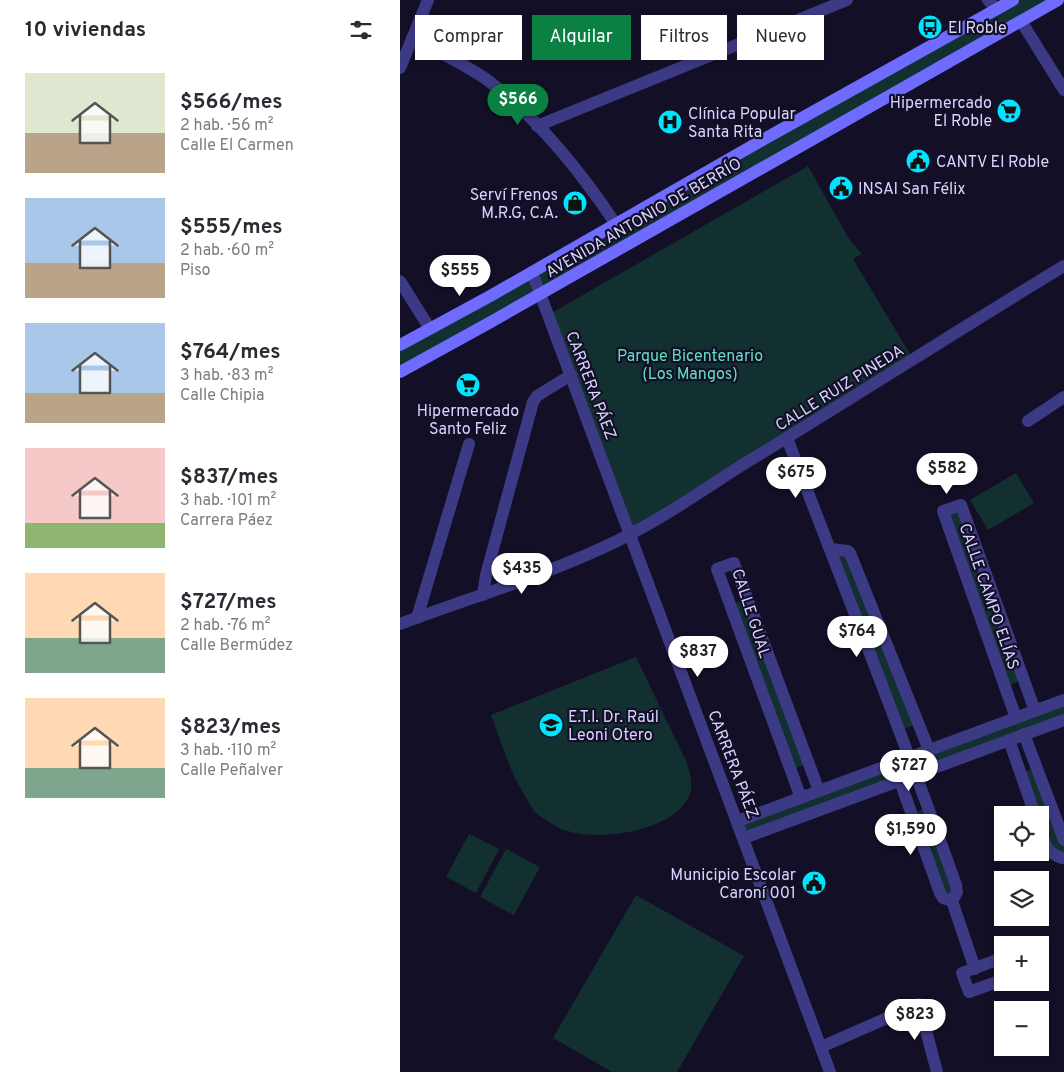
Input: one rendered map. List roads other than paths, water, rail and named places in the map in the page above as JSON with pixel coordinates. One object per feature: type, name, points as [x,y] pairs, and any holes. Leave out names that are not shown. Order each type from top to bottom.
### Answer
[{"type":"street","points":[[400,68],[428,0]]},
{"type":"street","points":[[538,126],[847,0]]},
{"type":"street","name":"AVENIDA ANTONIO DE BERRÍO","points":[[400,345],[532,272],[992,4],[1013,0]]},
{"type":"street","name":"AVENIDA ANTONIO DE BERRÍO","points":[[400,372],[1058,0]]},
{"type":"street","points":[[1021,21],[1064,90]]},
{"type":"street","points":[[412,38],[466,66],[486,79],[519,107],[538,126],[591,188],[615,223]]},
{"type":"street","name":"CALLE RUIZ PINEDA","points":[[400,624],[483,595],[586,554],[630,533],[1064,266]]},
{"type":"street","name":"CARRERA PÁEZ","points":[[532,272],[830,1072]]},
{"type":"street","points":[[400,281],[430,329]]},
{"type":"street","points":[[483,595],[486,574],[533,402],[537,396],[571,375]]},
{"type":"street","points":[[1028,421],[1064,397]]},
{"type":"street","points":[[787,438],[917,774],[956,885],[957,892],[952,901],[974,968]]},
{"type":"street","points":[[418,618],[469,444]]},
{"type":"street","name":"CALLE CAMPO ELÍAS","points":[[1016,718],[943,511],[961,505],[1036,711]]},
{"type":"street","points":[[830,550],[848,551],[850,553],[929,750]]},
{"type":"street","name":"CALLE GUAL","points":[[801,798],[718,569],[734,563],[819,791]]},
{"type":"street","points":[[738,821],[1064,700]]},
{"type":"street","points":[[744,838],[1064,720]]},
{"type":"street","points":[[1024,734],[1064,840]]},
{"type":"street","points":[[1009,740],[1032,806]]},
{"type":"street","points":[[894,763],[940,893],[943,898],[952,901]]},
{"type":"street","points":[[1049,850],[1063,859]]},
{"type":"street","points":[[994,961],[962,973],[969,992],[994,983]]},
{"type":"street","points":[[821,1046],[919,1004],[937,1072]]},
{"type":"place","name":"El Roble","points":[[930,27]]},
{"type":"place","name":"Hipermercado El Roble","points":[[1009,111]]},
{"type":"place","name":"Clínica Popular Santa Rita","points":[[670,122]]},
{"type":"place","name":"CANTV El Roble","points":[[918,161]]},
{"type":"place","name":"INSAI San Félix","points":[[841,188]]},
{"type":"place","name":"Serví Frenos M.R.G, C.A.","points":[[575,203]]},
{"type":"place","name":"Hipermercado Santo Feliz","points":[[468,385]]},
{"type":"place","name":"E.T.I. Dr. Raúl Leoni Otero","points":[[551,725]]},
{"type":"place","name":"Municipio Escolar Caroní 001","points":[[814,883]]},
{"type":"park label","name":"Parque Bicentenario (Los Mangos)","points":[[690,364]]}]
